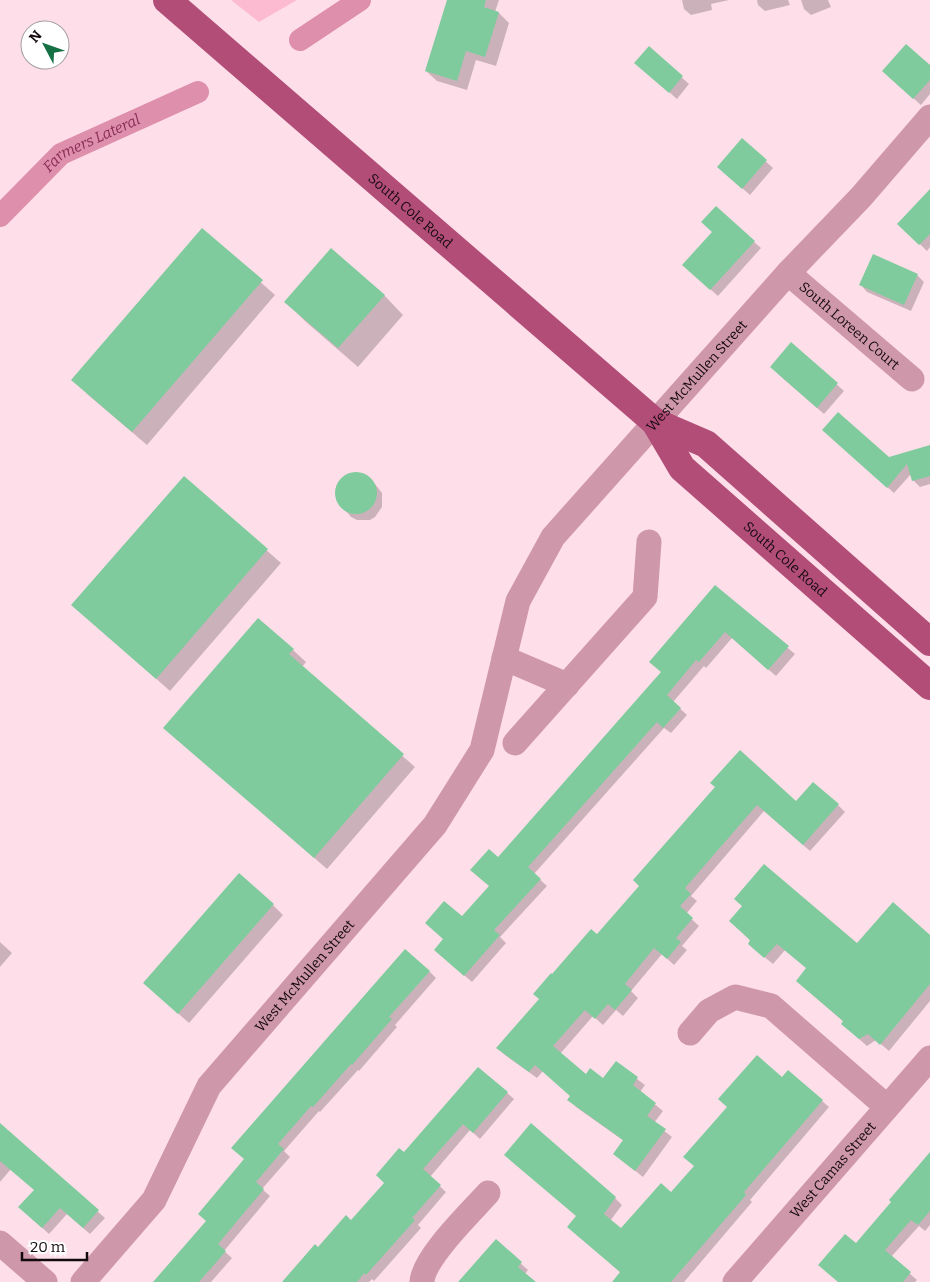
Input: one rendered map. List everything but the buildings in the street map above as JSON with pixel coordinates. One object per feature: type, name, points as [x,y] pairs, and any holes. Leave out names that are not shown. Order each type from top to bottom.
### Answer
[{"type":"main road","name":"South Cole Road","points":[[167,0],[655,422],[706,444],[930,642]]},
{"type":"main road","name":"South Cole Road","points":[[655,422],[682,468],[930,686]]},
{"type":"street","name":"West McMullen Street","points":[[83,1282],[154,1200],[209,1086],[435,825],[482,750],[518,601],[553,537],[788,273],[861,197],[930,117]]},
{"type":"street","name":"South Loreen Court","points":[[788,273],[912,379]]},
{"type":"street","points":[[515,743],[645,597],[649,542]]},
{"type":"street","points":[[504,658],[567,684]]},
{"type":"street","points":[[690,1033],[709,1011],[735,997],[771,1006],[887,1107]]},
{"type":"street","name":"West Camas Street","points":[[735,1282],[930,1058]]},
{"type":"street","points":[[422,1282],[422,1276],[431,1258],[488,1193]]},
{"type":"street","points":[[0,1243],[45,1282]]},
{"type":"shaded area","points":[[231,0],[297,0],[259,22]]},
{"type":"waterway","name":"Farmers Lateral","points":[[300,40],[360,0]]},
{"type":"waterway","name":"Farmers Lateral","points":[[0,216],[61,154],[198,92]]}]
